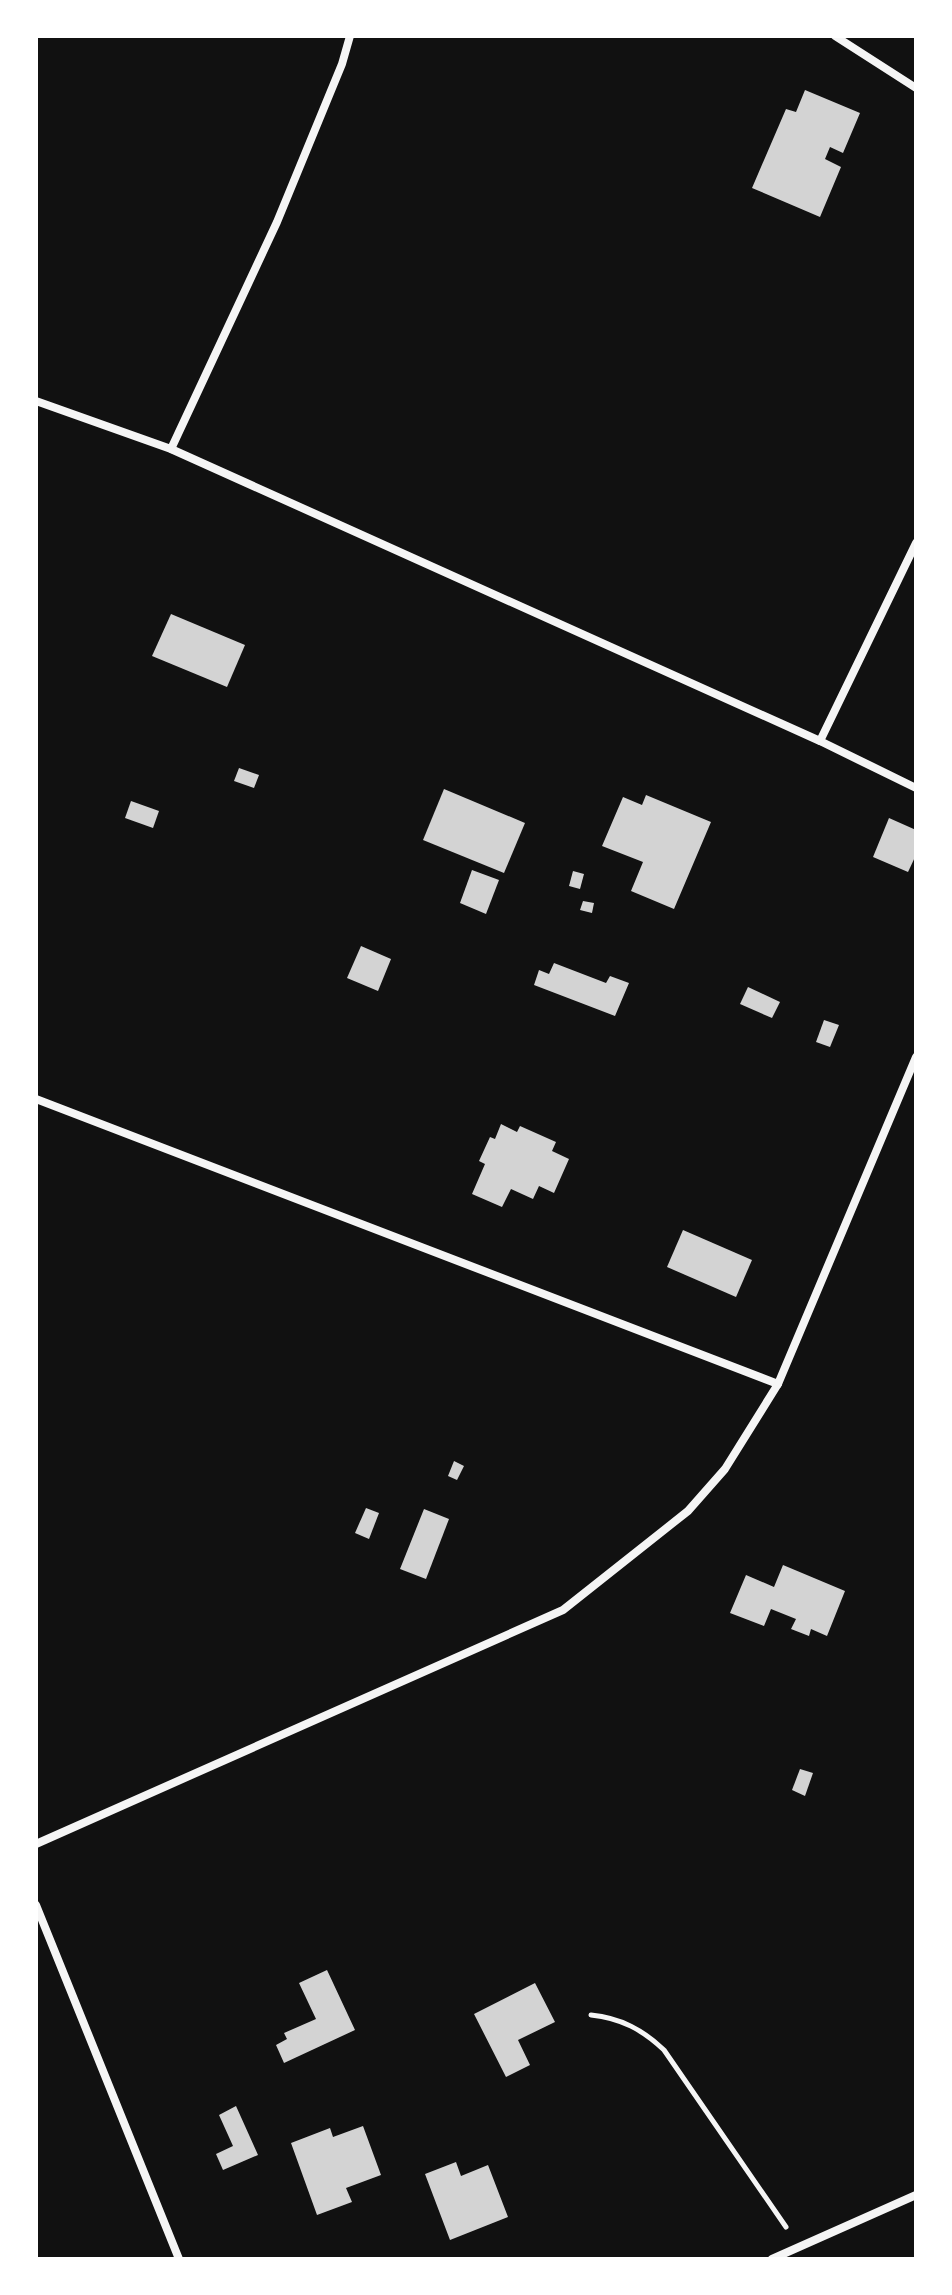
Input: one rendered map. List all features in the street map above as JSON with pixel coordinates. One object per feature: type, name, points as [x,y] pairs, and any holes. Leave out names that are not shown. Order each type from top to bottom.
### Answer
[{"type":"street","points":[[171,449],[277,222],[342,64],[350,36]]},
{"type":"street","points":[[835,36],[916,88]]},
{"type":"street","points":[[36,401],[171,449],[820,741],[916,788]]},
{"type":"street","points":[[820,741],[916,543]]},
{"type":"street","points":[[36,1844],[563,1610],[688,1511],[725,1469],[778,1384],[916,1057]]},
{"type":"street","points":[[36,1099],[778,1384]]},
{"type":"street","points":[[36,1905],[179,2259]]},
{"type":"street","points":[[772,2259],[916,2195]]},
{"type":"path","points":[[591,2015],[608,2017],[638,2028],[664,2050],[800,2248]]},
{"type":"building","points":[[805,90],[860,113],[843,153],[830,147],[825,159],[841,167],[820,217],[752,188],[786,109],[796,112]]},
{"type":"building","points":[[171,614],[245,645],[227,687],[152,656]]},
{"type":"building","points":[[239,768],[259,775],[254,788],[234,781]]},
{"type":"building","points":[[444,789],[525,823],[504,873],[423,840]]},
{"type":"building","points":[[646,795],[711,822],[674,909],[631,891],[643,862],[602,846],[623,797],[642,805]]},
{"type":"building","points":[[131,801],[159,811],[153,828],[125,818]]},
{"type":"building","points":[[889,818],[916,830],[916,855],[908,872],[873,857]]},
{"type":"building","points":[[472,870],[499,880],[486,914],[460,903]]},
{"type":"building","points":[[573,871],[584,874],[580,889],[569,886]]},
{"type":"building","points":[[583,901],[594,903],[592,913],[580,910]]},
{"type":"building","points":[[361,946],[391,959],[378,991],[347,978]]},
{"type":"building","points":[[554,963],[606,983],[610,976],[629,983],[615,1016],[534,985],[539,970],[549,974]]},
{"type":"building","points":[[748,987],[780,1002],[772,1018],[740,1004]]},
{"type":"building","points":[[824,1020],[839,1025],[830,1047],[816,1042]]},
{"type":"building","points":[[501,1124],[517,1132],[520,1126],[556,1142],[552,1151],[569,1159],[554,1193],[539,1186],[533,1199],[511,1189],[502,1207],[472,1194],[485,1164],[479,1161],[490,1137],[495,1139]]},
{"type":"building","points":[[683,1230],[752,1260],[736,1297],[667,1267]]},
{"type":"building","points":[[454,1461],[464,1466],[457,1480],[448,1476]]},
{"type":"building","points":[[366,1508],[379,1513],[369,1539],[355,1533]]},
{"type":"building","points":[[424,1509],[449,1519],[426,1579],[400,1569]]},
{"type":"building","points":[[783,1565],[845,1591],[827,1636],[811,1629],[809,1636],[791,1629],[796,1619],[771,1609],[764,1626],[730,1613],[746,1575],[774,1587]]},
{"type":"building","points":[[800,1769],[813,1773],[805,1796],[792,1790]]},
{"type":"building","points":[[327,1970],[355,2030],[284,2063],[276,2045],[287,2039],[284,2033],[316,2019],[299,1983]]},
{"type":"building","points":[[535,1983],[555,2022],[518,2040],[530,2065],[506,2077],[474,2014]]},
{"type":"building","points":[[236,2106],[258,2155],[223,2170],[216,2154],[233,2146],[219,2115]]},
{"type":"building","points":[[363,2126],[381,2175],[346,2188],[352,2202],[317,2215],[291,2143],[330,2128],[333,2137]]},
{"type":"building","points":[[456,2162],[461,2176],[488,2165],[508,2217],[450,2240],[425,2174]]}]
